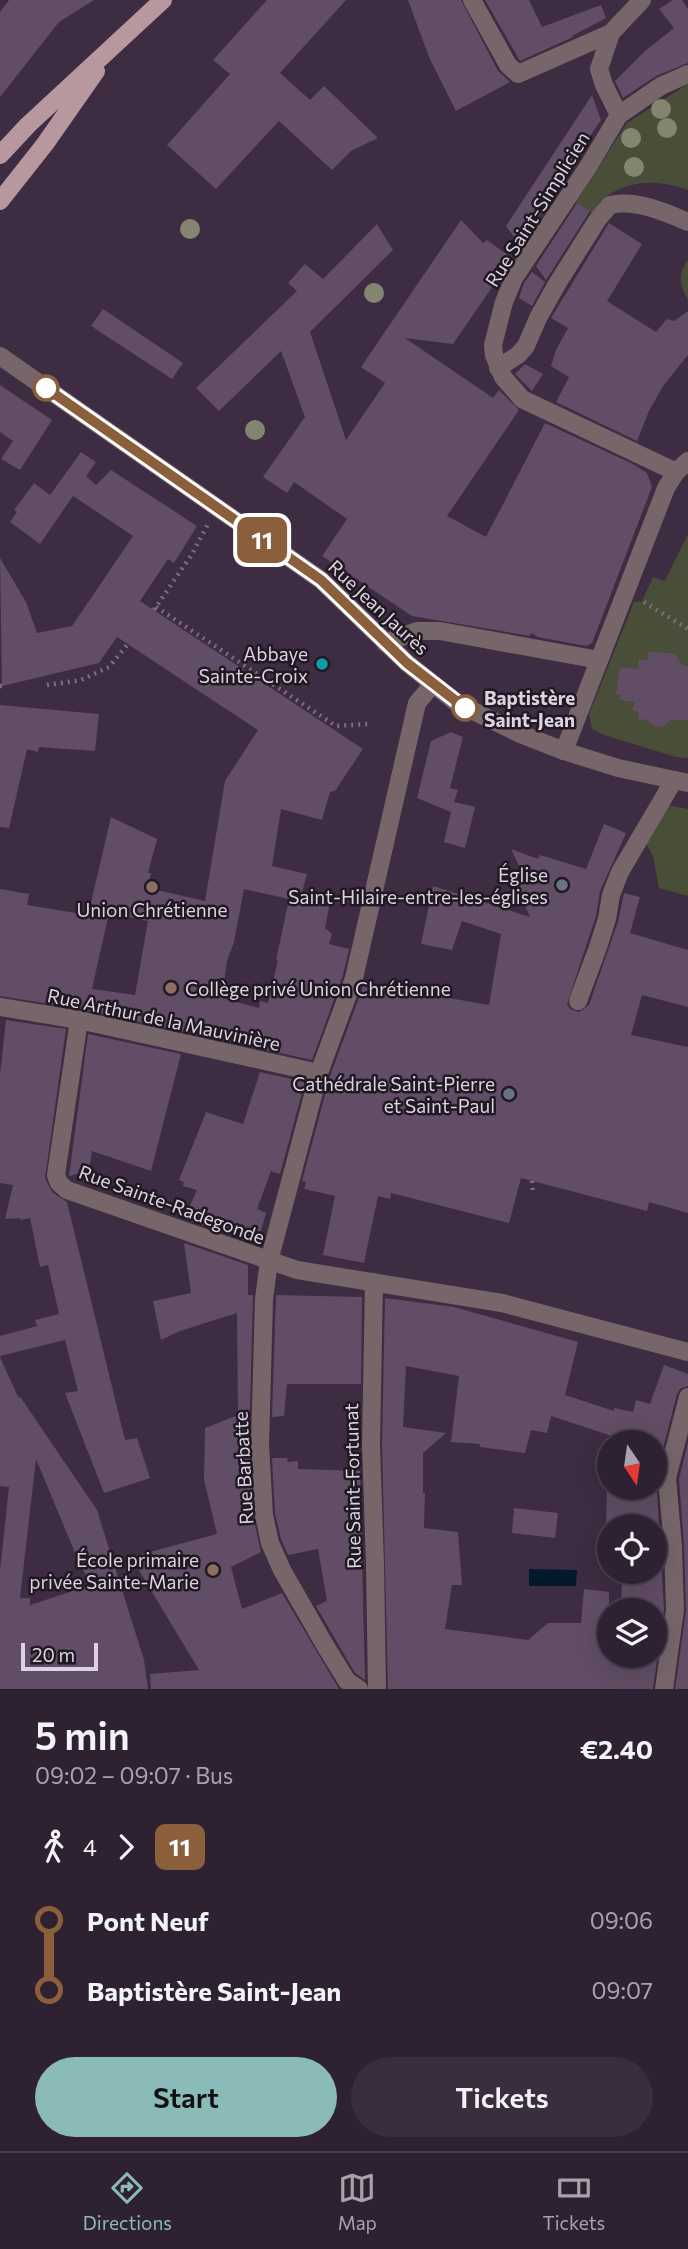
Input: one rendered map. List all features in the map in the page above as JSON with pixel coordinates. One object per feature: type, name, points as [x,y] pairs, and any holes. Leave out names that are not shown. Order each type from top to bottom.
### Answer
[{"type":"main road","points":[[0,155],[28,125],[163,0]]},
{"type":"main road","points":[[0,201],[46,144],[116,43]]},
{"type":"street","points":[[472,0],[508,65],[518,74],[611,33],[642,0]]},
{"type":"street","points":[[611,33],[599,69],[618,115],[661,86],[688,74]]},
{"type":"street","name":"Rue Saint-Simplicien","points":[[498,368],[493,345],[510,286],[588,167],[618,115]]},
{"type":"street","points":[[564,751],[666,488],[682,467],[522,399],[498,368],[518,355],[526,346],[557,284],[598,219],[610,205],[628,203],[647,207],[688,222]]},
{"type":"street","name":"Rue Jean Jaurès","points":[[0,356],[321,580],[385,643],[471,712],[564,751],[618,768],[681,782]]},
{"type":"street","points":[[385,643],[417,631],[440,631],[599,660]]},
{"type":"street","name":"Rue Barbatte","points":[[359,1689],[347,1681],[282,1570],[270,1543],[264,1515],[260,1445],[264,1299],[269,1261],[320,1073],[354,978],[417,703],[433,684]]},
{"type":"street","points":[[578,1001],[597,950],[611,895],[620,872],[681,782]]},
{"type":"street","name":"Rue Arthur de la Mauvinière","points":[[0,1007],[79,1020],[320,1073]]},
{"type":"street","name":"Rue Sainte-Radegonde","points":[[79,1020],[56,1175],[58,1183],[67,1190],[269,1261]]},
{"type":"street","points":[[269,1261],[297,1270],[502,1303],[688,1352]]},
{"type":"street","name":"Rue Saint-Fortunat","points":[[374,1282],[371,1445],[377,1689]]},
{"type":"street","points":[[664,1689],[675,1610],[667,1478],[688,1396]]},
{"type":"path","points":[[214,507],[205,534],[155,609],[336,726],[368,724]]},
{"type":"path","points":[[642,601],[688,629]]},
{"type":"path","points":[[47,685],[81,680],[109,667],[127,645]]},
{"type":"path","points":[[531,1181],[533,1194]]},
{"type":"green space","points":[[688,84],[688,190],[657,183],[626,186],[605,198],[594,214],[576,202],[627,123]]},
{"type":"green space","points":[[688,260],[688,300],[681,280],[682,270]]},
{"type":"green space","points":[[688,534],[688,758],[676,757],[604,735],[592,729],[589,714],[634,602],[642,601],[653,577],[665,581]]},
{"type":"green space","points":[[667,805],[688,809],[688,896],[659,888],[653,856],[645,842]]},
{"type":"water","points":[[529,1569],[577,1570],[576,1586],[529,1586]]},
{"type":"building","points":[[9,0],[94,0],[59,22],[0,97],[0,12]]},
{"type":"building","points":[[267,0],[346,0],[280,73],[310,100],[324,86],[378,138],[351,151],[332,170],[279,121],[216,189],[167,145],[230,74],[213,60]]},
{"type":"building","points":[[408,0],[461,0],[498,71],[510,82],[456,111],[429,57]]},
{"type":"building","points":[[485,0],[529,0],[542,27],[601,5],[606,18],[573,37],[520,61]]},
{"type":"building","points":[[673,0],[682,0],[688,9],[688,63],[656,76],[623,98],[615,81],[645,51],[674,28],[659,9]]},
{"type":"building","points":[[592,95],[601,120],[590,136],[592,138],[520,245],[506,226]]},
{"type":"building","points":[[577,203],[590,211],[546,280],[536,266]]},
{"type":"building","points":[[461,220],[483,243],[487,240],[512,258],[453,344],[405,338],[493,398],[499,390],[519,410],[447,516],[486,537],[545,423],[633,464],[647,473],[652,487],[592,643],[586,646],[538,637],[531,633],[530,636],[412,616],[322,556],[347,519],[294,482],[287,493],[263,477],[305,417],[281,351],[219,411],[196,388],[297,291],[288,283],[305,264],[323,279],[377,224],[393,250],[310,332],[346,440],[385,383],[361,367]]},
{"type":"building","points":[[609,223],[642,244],[607,301],[656,332],[667,319],[674,321],[688,311],[688,355],[663,386],[637,441],[556,402],[569,377],[551,366],[568,328],[551,318]]},
{"type":"building","points":[[532,272],[545,282],[532,306],[519,298],[524,283]]},
{"type":"building","points":[[103,309],[183,363],[172,379],[91,326]]},
{"type":"building","points":[[525,364],[543,374],[532,391],[515,374]]},
{"type":"building","points":[[0,385],[52,420],[20,470],[1,459],[13,441],[0,432]]},
{"type":"building","points":[[81,452],[96,462],[86,476],[96,485],[111,470],[197,526],[174,563],[168,559],[140,601],[363,749],[335,791],[330,792],[322,820],[281,809],[272,866],[307,874],[300,900],[329,907],[325,928],[332,934],[329,944],[349,949],[343,975],[312,1060],[81,1009],[0,996],[0,889],[29,894],[27,905],[88,915],[111,817],[157,839],[148,873],[151,873],[148,888],[205,901],[225,781],[258,730],[117,637],[99,663],[2,686],[0,558],[26,602],[37,633],[72,626],[133,536],[73,496],[40,544],[10,522],[17,512],[14,510],[34,483],[50,495]],"holes":[[[244,889],[289,899],[268,1003],[260,1001],[259,1008],[222,998],[227,961],[234,942]],[[109,913],[148,921],[135,995],[92,989]]]},
{"type":"building","name":"Baptistère Saint-Jean","points":[[649,652],[672,653],[682,665],[688,666],[688,720],[671,720],[662,727],[655,726],[647,720],[638,719],[639,712],[632,710],[635,702],[620,700],[621,695],[616,695],[620,667],[638,669],[639,659],[647,660]]},
{"type":"building","points":[[0,705],[99,714],[95,751],[39,747],[38,752],[27,749],[9,828],[0,827]]},
{"type":"building","points":[[451,732],[463,737],[450,788],[458,790],[454,802],[475,807],[465,848],[444,842],[451,812],[417,798],[431,741]]},
{"type":"building","name":"Cathédrale Saint-Pierre et Saint-Paul","points":[[604,824],[626,833],[600,891],[596,916],[567,1004],[570,1009],[579,1012],[589,1005],[618,922],[624,893],[640,897],[630,933],[688,950],[688,1007],[642,995],[631,1035],[688,1047],[688,1213],[649,1202],[647,1211],[521,1178],[509,1223],[391,1193],[390,1199],[378,1196],[364,1263],[323,1255],[335,1196],[304,1189],[306,1182],[302,1181],[330,1076],[364,984],[409,996],[409,991],[489,1005],[501,934],[462,921],[452,950],[421,944],[433,886],[530,917],[513,877],[522,872],[511,849],[538,859],[540,855],[586,869]]},
{"type":"building","points":[[6,1020],[66,1029],[45,1178],[52,1192],[67,1202],[125,1440],[137,1438],[150,1478],[104,1493],[65,1393],[78,1391],[65,1340],[0,1356],[0,1336],[37,1326],[35,1320],[59,1314],[48,1265],[40,1267],[30,1218],[5,1219],[13,1185],[0,1183],[0,1075]]},
{"type":"building","points":[[88,1034],[181,1054],[151,1171],[92,1151],[89,1171],[69,1176]]},
{"type":"building","points":[[260,1072],[305,1082],[280,1174],[271,1171],[257,1209],[266,1213],[257,1244],[184,1219],[197,1190],[183,1186],[184,1182],[179,1180],[206,1112],[243,1124]]},
{"type":"building","points":[[184,1243],[248,1265],[248,1295],[253,1295],[249,1446],[253,1516],[261,1552],[231,1567],[242,1609],[282,1593],[339,1689],[151,1689],[150,1674],[199,1670],[131,1557],[217,1534],[204,1480],[205,1428],[238,1415],[237,1313],[180,1331],[161,1340],[153,1301],[191,1293]]},
{"type":"building","points":[[276,1295],[362,1297],[361,1384],[287,1384],[284,1416],[272,1417]]},
{"type":"building","points":[[385,1298],[454,1307],[578,1342],[565,1395],[614,1411],[614,1408],[633,1412],[636,1400],[650,1404],[664,1365],[688,1374],[688,1386],[680,1389],[677,1394],[667,1433],[667,1430],[597,1431],[551,1416],[547,1433],[531,1430],[525,1453],[480,1447],[480,1444],[451,1442],[459,1376],[406,1366],[403,1427],[446,1433],[423,1453],[424,1528],[458,1532],[462,1585],[452,1585],[445,1629],[528,1640],[548,1623],[581,1623],[584,1589],[609,1592],[609,1598],[597,1598],[597,1668],[656,1668],[653,1689],[388,1689],[382,1445]]},
{"type":"building","points":[[0,1357],[18,1397],[97,1510],[144,1660],[148,1689],[0,1689],[0,1571],[9,1487],[0,1486]],"holes":[[[36,1459],[91,1585],[30,1605],[30,1598],[20,1598]]]},
{"type":"building","points":[[688,1442],[688,1689],[675,1689],[686,1610],[679,1479]]},
{"type":"building","points":[[272,1458],[287,1458],[288,1462],[298,1461],[298,1469],[360,1471],[365,1680],[355,1673],[316,1606],[327,1601],[318,1549],[288,1555],[281,1539],[275,1513]]},
{"type":"building","points":[[607,1500],[657,1500],[658,1514],[606,1514]]},
{"type":"building","points":[[514,1508],[558,1513],[555,1538],[512,1533]]},
{"type":"building","points":[[622,1584],[662,1584],[663,1598],[621,1598]]},
{"type":"bus line","name":"11","points":[[46,388],[321,580],[407,663],[465,708]]},
{"type":"place","name":"Abbaye Sainte-Croix","points":[[322,664]]},
{"type":"place","name":"Baptistère Saint-Jean","points":[[465,708]]},
{"type":"place","name":"Église Saint-Hilaire-entre-les-églises","points":[[562,885]]},
{"type":"place","name":"Union Chrétienne","points":[[152,887]]},
{"type":"place","name":"Collège privé Union Chrétienne","points":[[171,988]]},
{"type":"place","name":"Cathédrale Saint-Pierre et Saint-Paul","points":[[509,1094]]},
{"type":"place","name":"École primaire privée Sainte-Marie","points":[[213,1570]]}]
